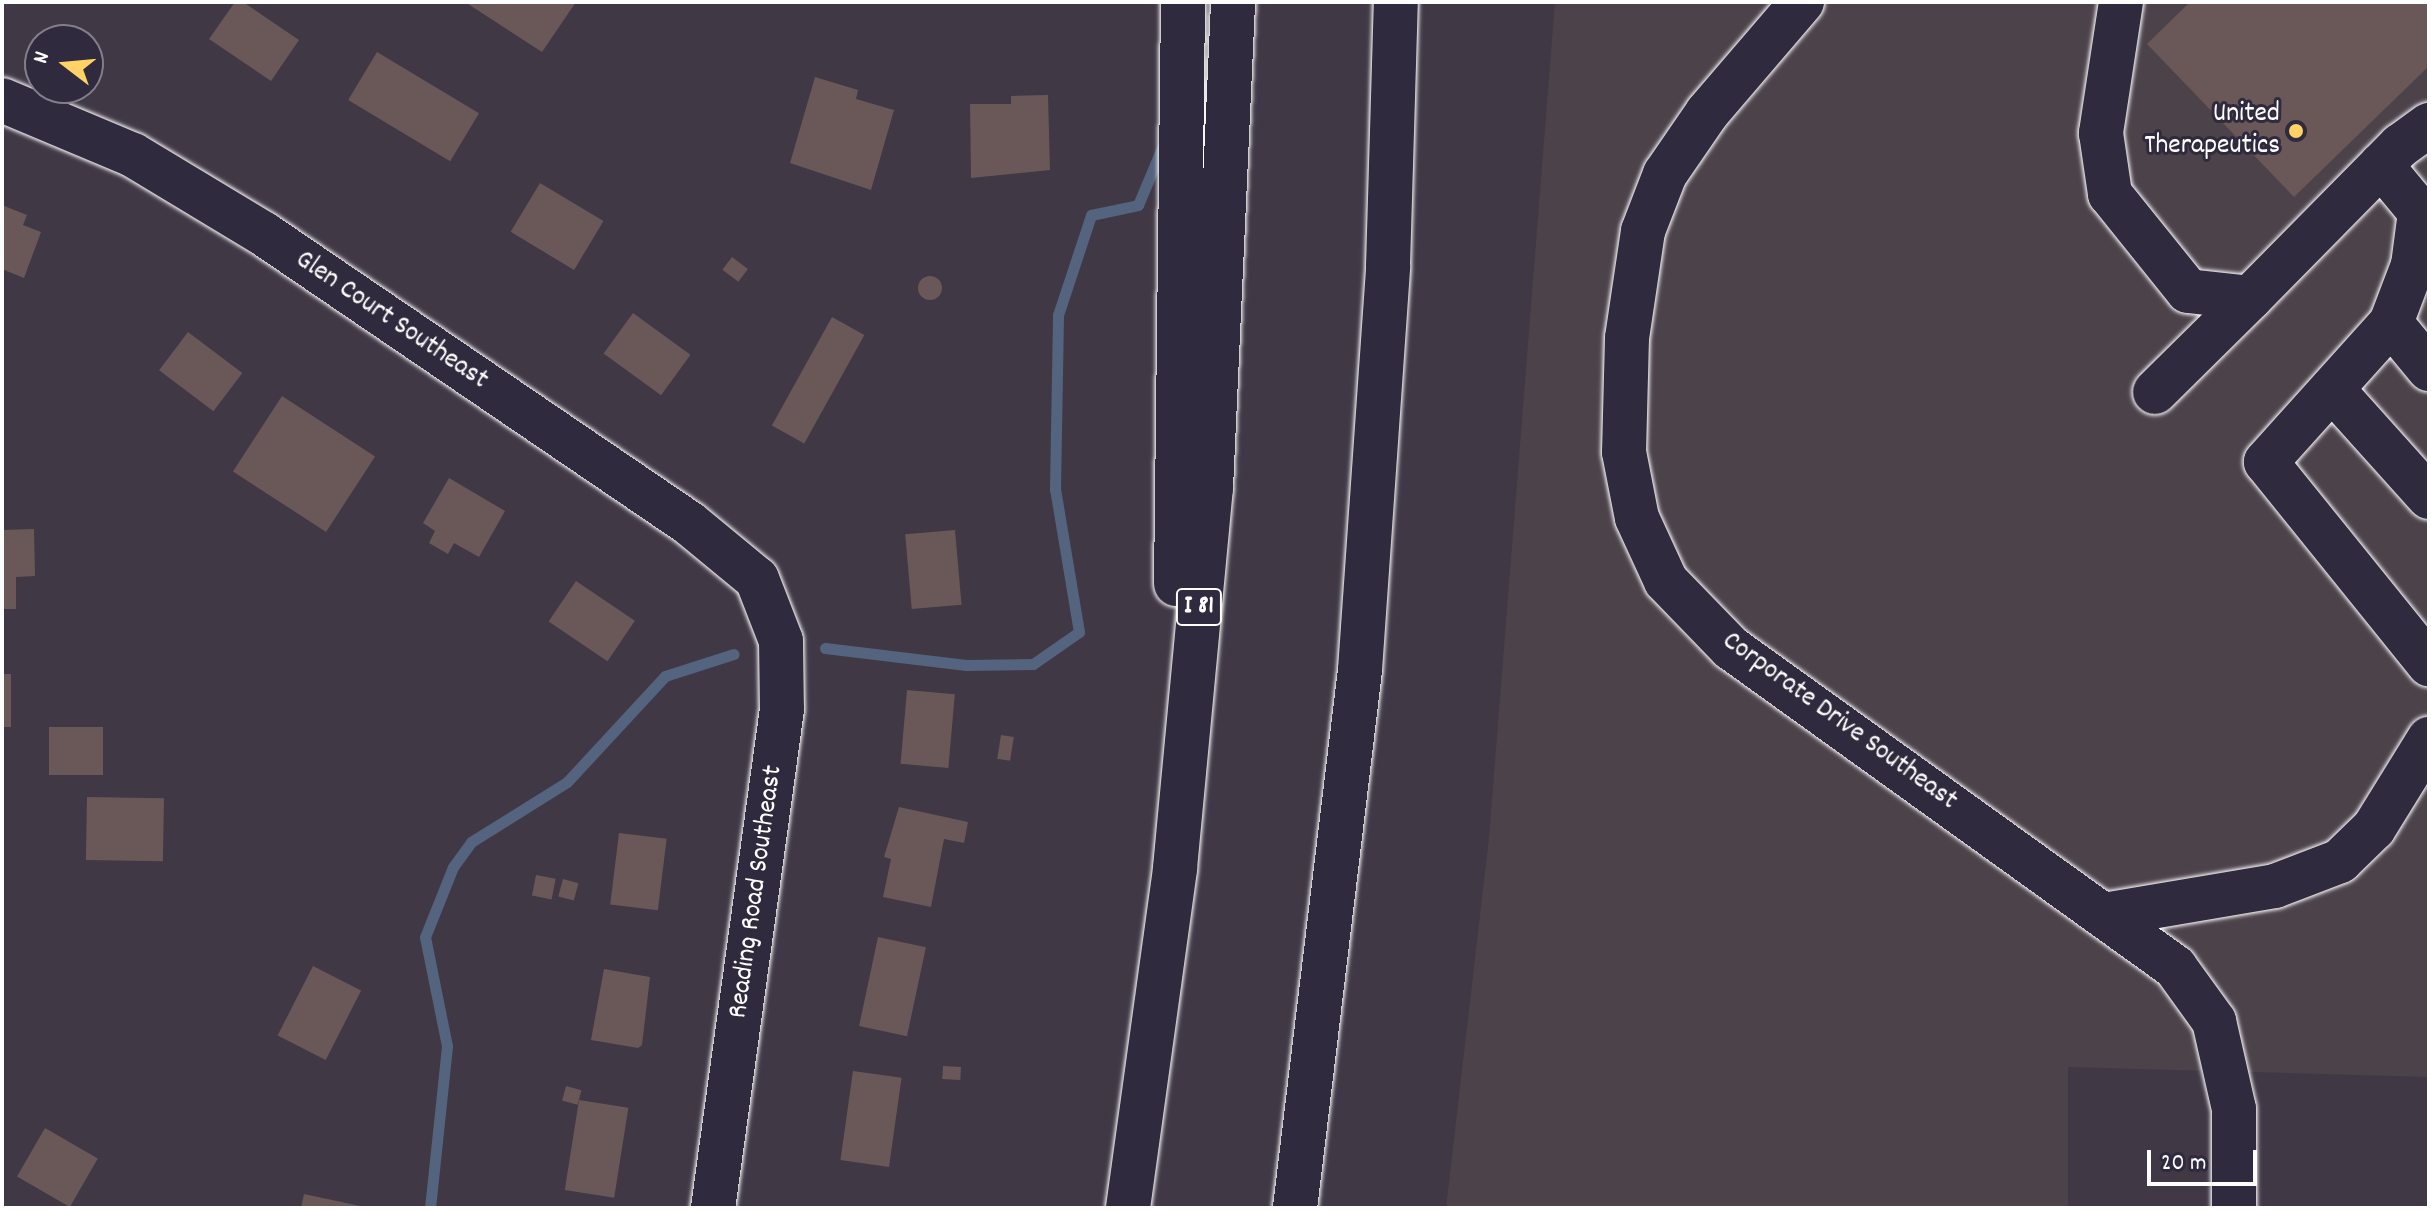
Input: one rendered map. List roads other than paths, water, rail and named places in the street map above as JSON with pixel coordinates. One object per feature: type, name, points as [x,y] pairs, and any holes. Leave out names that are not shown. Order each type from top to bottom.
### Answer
[{"type":"main road","points":[[1175,868],[1183,2]]},
{"type":"main road","name":"I 81","points":[[1128,1208],[1175,868],[1211,488],[1233,2]]},
{"type":"main road","points":[[1295,1208],[1360,670],[1387,281],[1396,2]]},
{"type":"main road","name":"Corporate Drive Southeast","points":[[1802,2],[1707,113],[1673,162],[1643,231],[1627,338],[1624,452],[1637,518],[1666,581],[1731,648],[2175,967],[2214,1021],[2234,1109],[2234,1208]]},
{"type":"main road","points":[[2121,2],[2101,133],[2110,194],[2188,291],[2250,298]]},
{"type":"main road","name":"Glen Court Southeast","points":[[2,100],[133,155],[264,234],[689,523],[757,579]]},
{"type":"main road","points":[[2155,392],[2381,165],[2429,125]]},
{"type":"main road","points":[[2381,165],[2420,212],[2413,265],[2391,323],[2266,462],[2429,664]]},
{"type":"main road","points":[[2391,323],[2429,369]]},
{"type":"main road","points":[[2332,389],[2429,497]]},
{"type":"main road","name":"Reading Road Southeast","points":[[713,1208],[782,709],[781,641],[757,579]]},
{"type":"main road","points":[[2104,915],[2275,886],[2340,861],[2374,828],[2429,739]]},
{"type":"waterway","points":[[825,648],[966,665],[1033,664],[1079,632],[1055,489],[1058,315],[1091,215],[1138,205],[1164,143]]},
{"type":"waterway","points":[[430,1208],[447,1046],[425,937],[453,867],[471,842],[567,782],[665,676],[734,654]]},
{"type":"place","name":"United Therapeutics","points":[[2296,131]]}]
